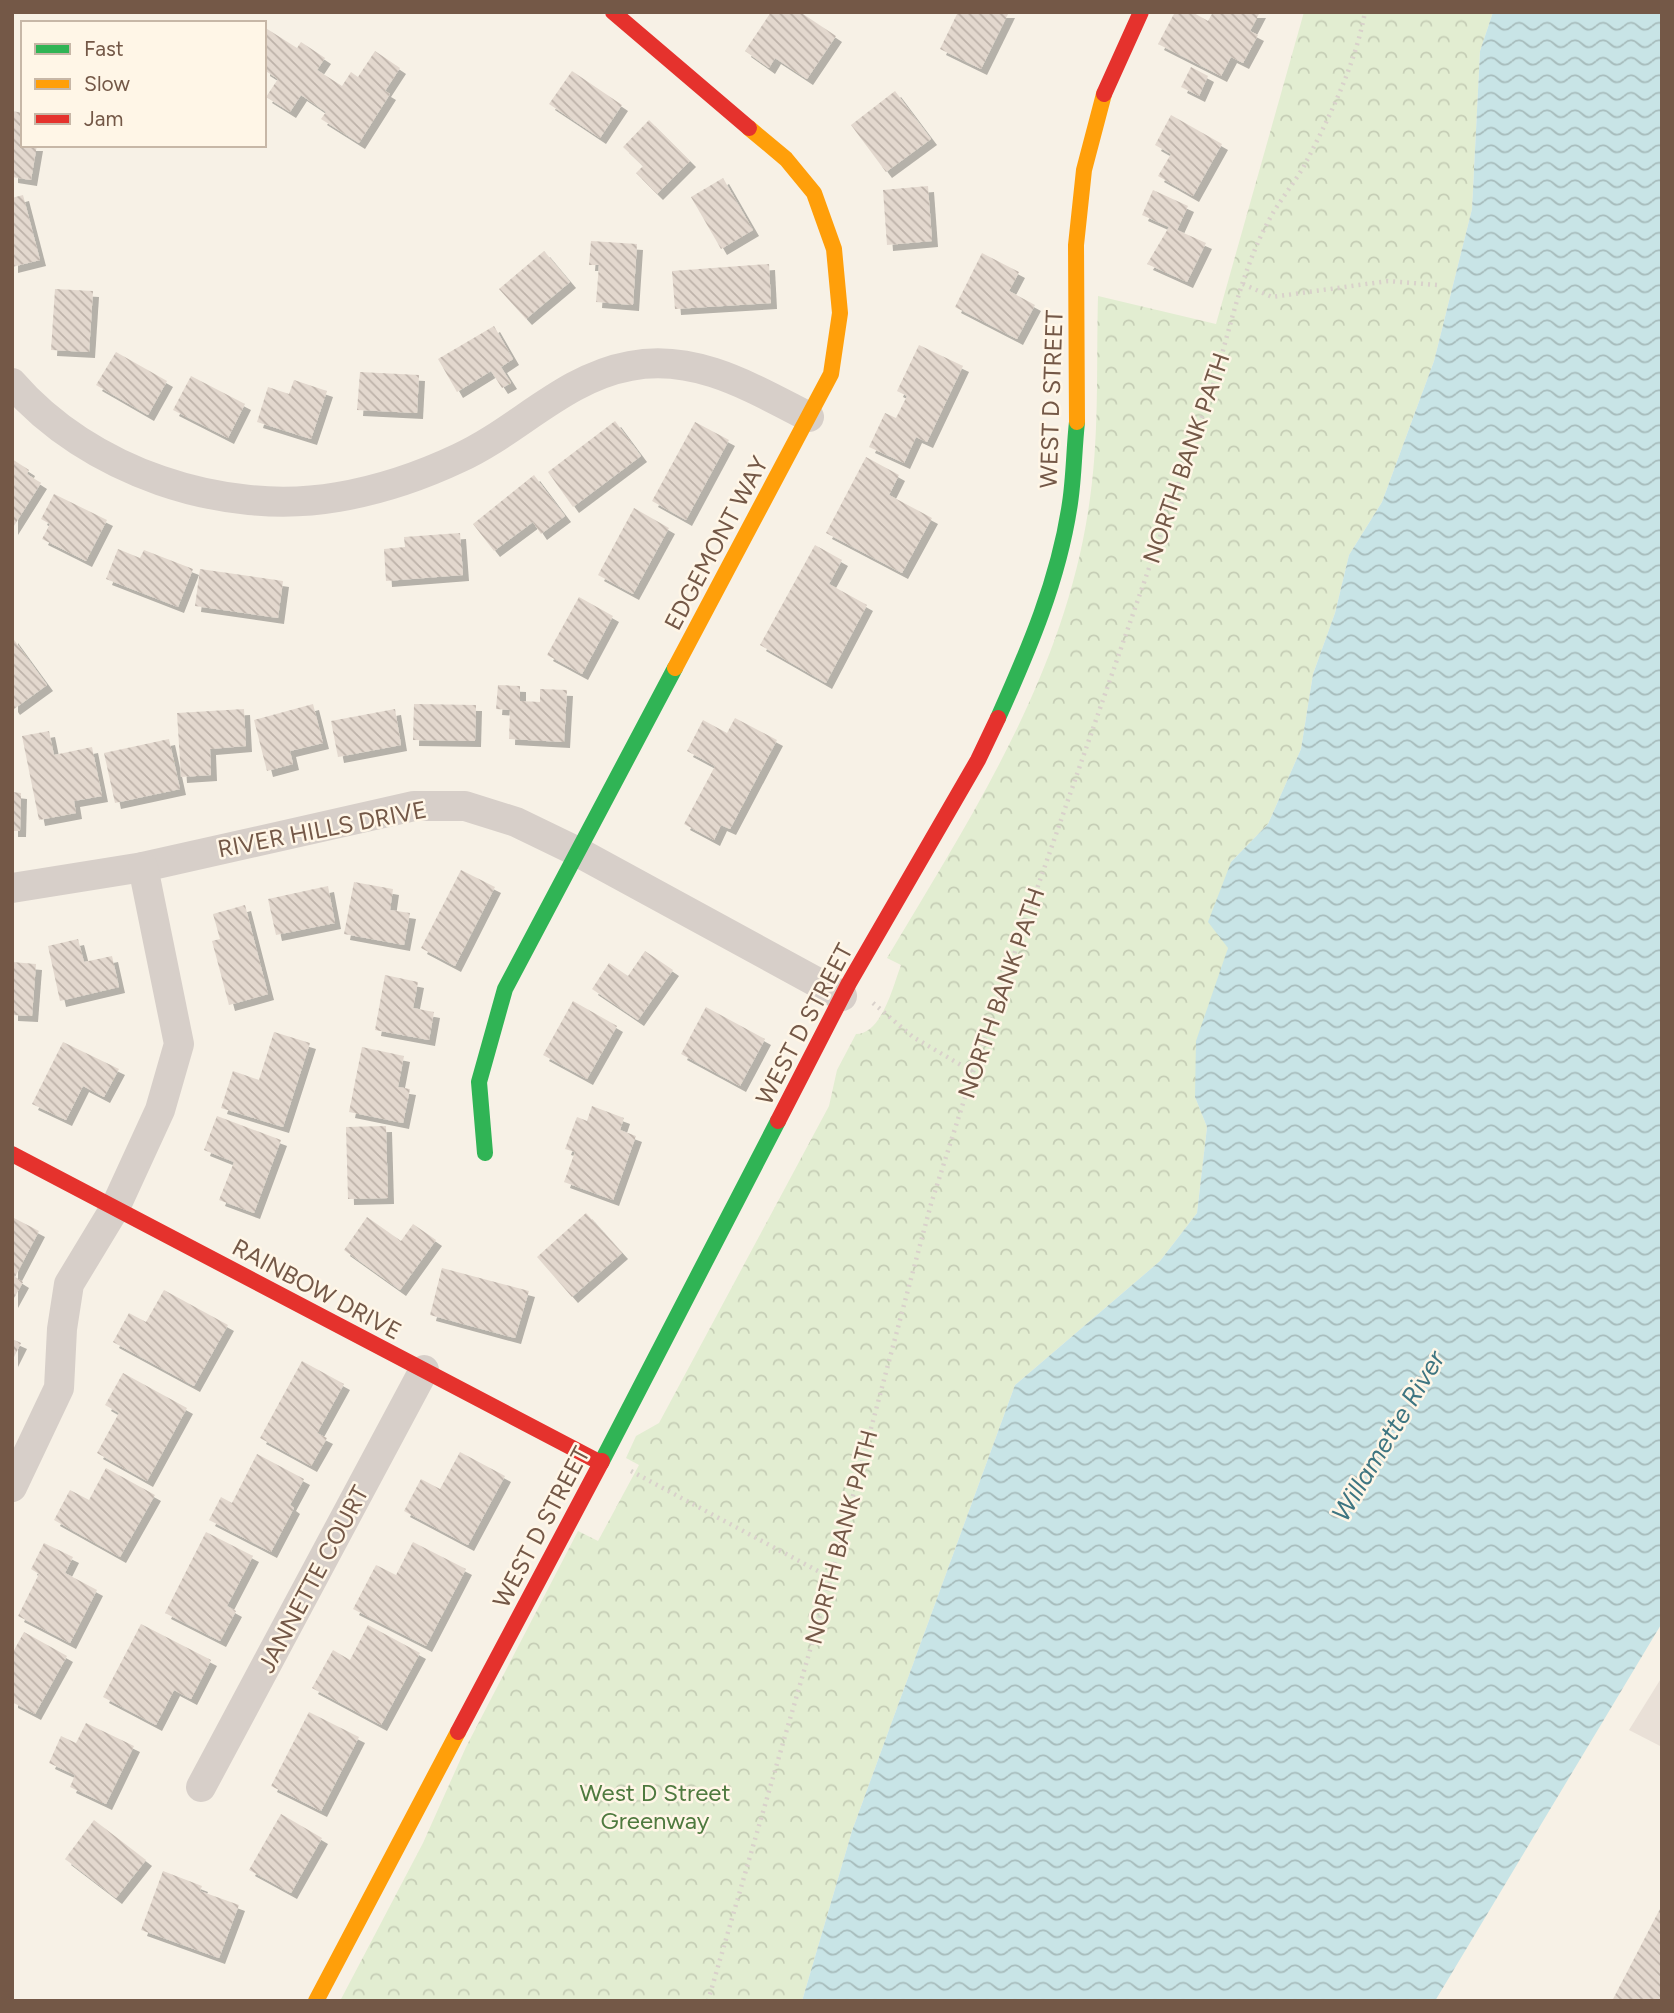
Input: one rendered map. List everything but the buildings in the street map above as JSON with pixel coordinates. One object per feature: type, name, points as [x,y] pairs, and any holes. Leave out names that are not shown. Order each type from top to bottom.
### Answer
[{"type":"street","name":"EDGEMONT WAY","points":[[485,1153],[479,1082],[490,1034],[505,989],[831,374],[840,313],[834,248],[814,193],[786,159],[612,12]]},
{"type":"street","name":"WEST D STREET","points":[[316,2001],[601,1463],[845,989],[978,760],[1030,648],[1051,585],[1070,504],[1076,430],[1076,245],[1084,170],[1105,90],[1141,12]]},
{"type":"street","points":[[12,383],[31,405],[86,446],[142,472],[192,490],[265,501],[337,498],[396,483],[460,458],[587,378],[631,365],[685,363],[740,382],[809,417]]},
{"type":"street","name":"RIVER HILLS DRIVE","points":[[12,888],[143,867],[414,806],[465,806],[516,822],[845,989]]},
{"type":"street","points":[[12,1487],[59,1388],[62,1329],[69,1284],[116,1209],[160,1110],[179,1044],[143,867]]},
{"type":"street","name":"RAINBOW DRIVE","points":[[12,1154],[601,1463]]},
{"type":"street","name":"JANNETTE COURT","points":[[201,1787],[424,1370]]},
{"type":"path","name":"NORTH BANK PATH","points":[[708,2001],[831,1578],[931,1204],[973,1072],[1214,382],[1243,284],[1268,221],[1303,167],[1338,94],[1360,40],[1365,12]]},
{"type":"path","points":[[1243,284],[1272,297],[1388,282],[1437,285]]},
{"type":"path","points":[[845,989],[914,1037],[973,1072]]},
{"type":"path","points":[[622,1466],[831,1578]]},
{"type":"shaded area","points":[[1662,1677],[1662,1747],[1629,1730]]},
{"type":"green space","name":"West D Street Greenway","points":[[1304,12],[1493,12],[1480,51],[1472,209],[1434,361],[1382,502],[1349,555],[1335,613],[1313,674],[1301,749],[1268,824],[1231,862],[1228,948],[1195,1097],[1207,1127],[1197,1213],[1160,1261],[1015,1385],[852,1831],[802,2001],[340,2001],[423,1843],[466,1747],[578,1531],[598,1541],[639,1465],[626,1458],[636,1436],[659,1423],[829,1106],[837,1070],[856,1034],[865,1032],[880,1018],[901,965],[887,958],[981,799],[1035,689],[1057,632],[1075,573],[1088,512],[1096,431],[1098,296],[1216,324]]},
{"type":"water","name":"Willamette River","points":[[1493,12],[1662,12],[1662,1623],[1435,2001],[802,2001],[852,1831],[1015,1385],[1160,1261],[1197,1213],[1207,1127],[1195,1097],[1196,1041],[1228,948],[1208,922],[1231,862],[1268,824],[1301,749],[1313,674],[1335,613],[1349,555],[1382,502],[1434,361],[1472,209],[1480,51]]},
{"type":"traffic: fast","points":[[998,718],[1032,640],[1051,586],[1070,503],[1077,422]]},
{"type":"traffic: fast","points":[[485,1153],[479,1082],[505,989],[675,668]]},
{"type":"traffic: fast","points":[[602,1461],[778,1121]]},
{"type":"traffic: slow","points":[[1077,422],[1076,245],[1084,170],[1104,94]]},
{"type":"traffic: slow","points":[[675,668],[831,374],[840,313],[834,249],[814,193],[786,159],[749,128]]},
{"type":"traffic: slow","points":[[316,2001],[458,1732]]},
{"type":"traffic: jam","points":[[613,12],[749,128]]},
{"type":"traffic: jam","points":[[1104,94],[1141,12]]},
{"type":"traffic: jam","points":[[778,1121],[849,983],[978,760],[998,718]]},
{"type":"traffic: jam","points":[[12,1154],[601,1463]]},
{"type":"traffic: jam","points":[[458,1732],[602,1461]]}]
